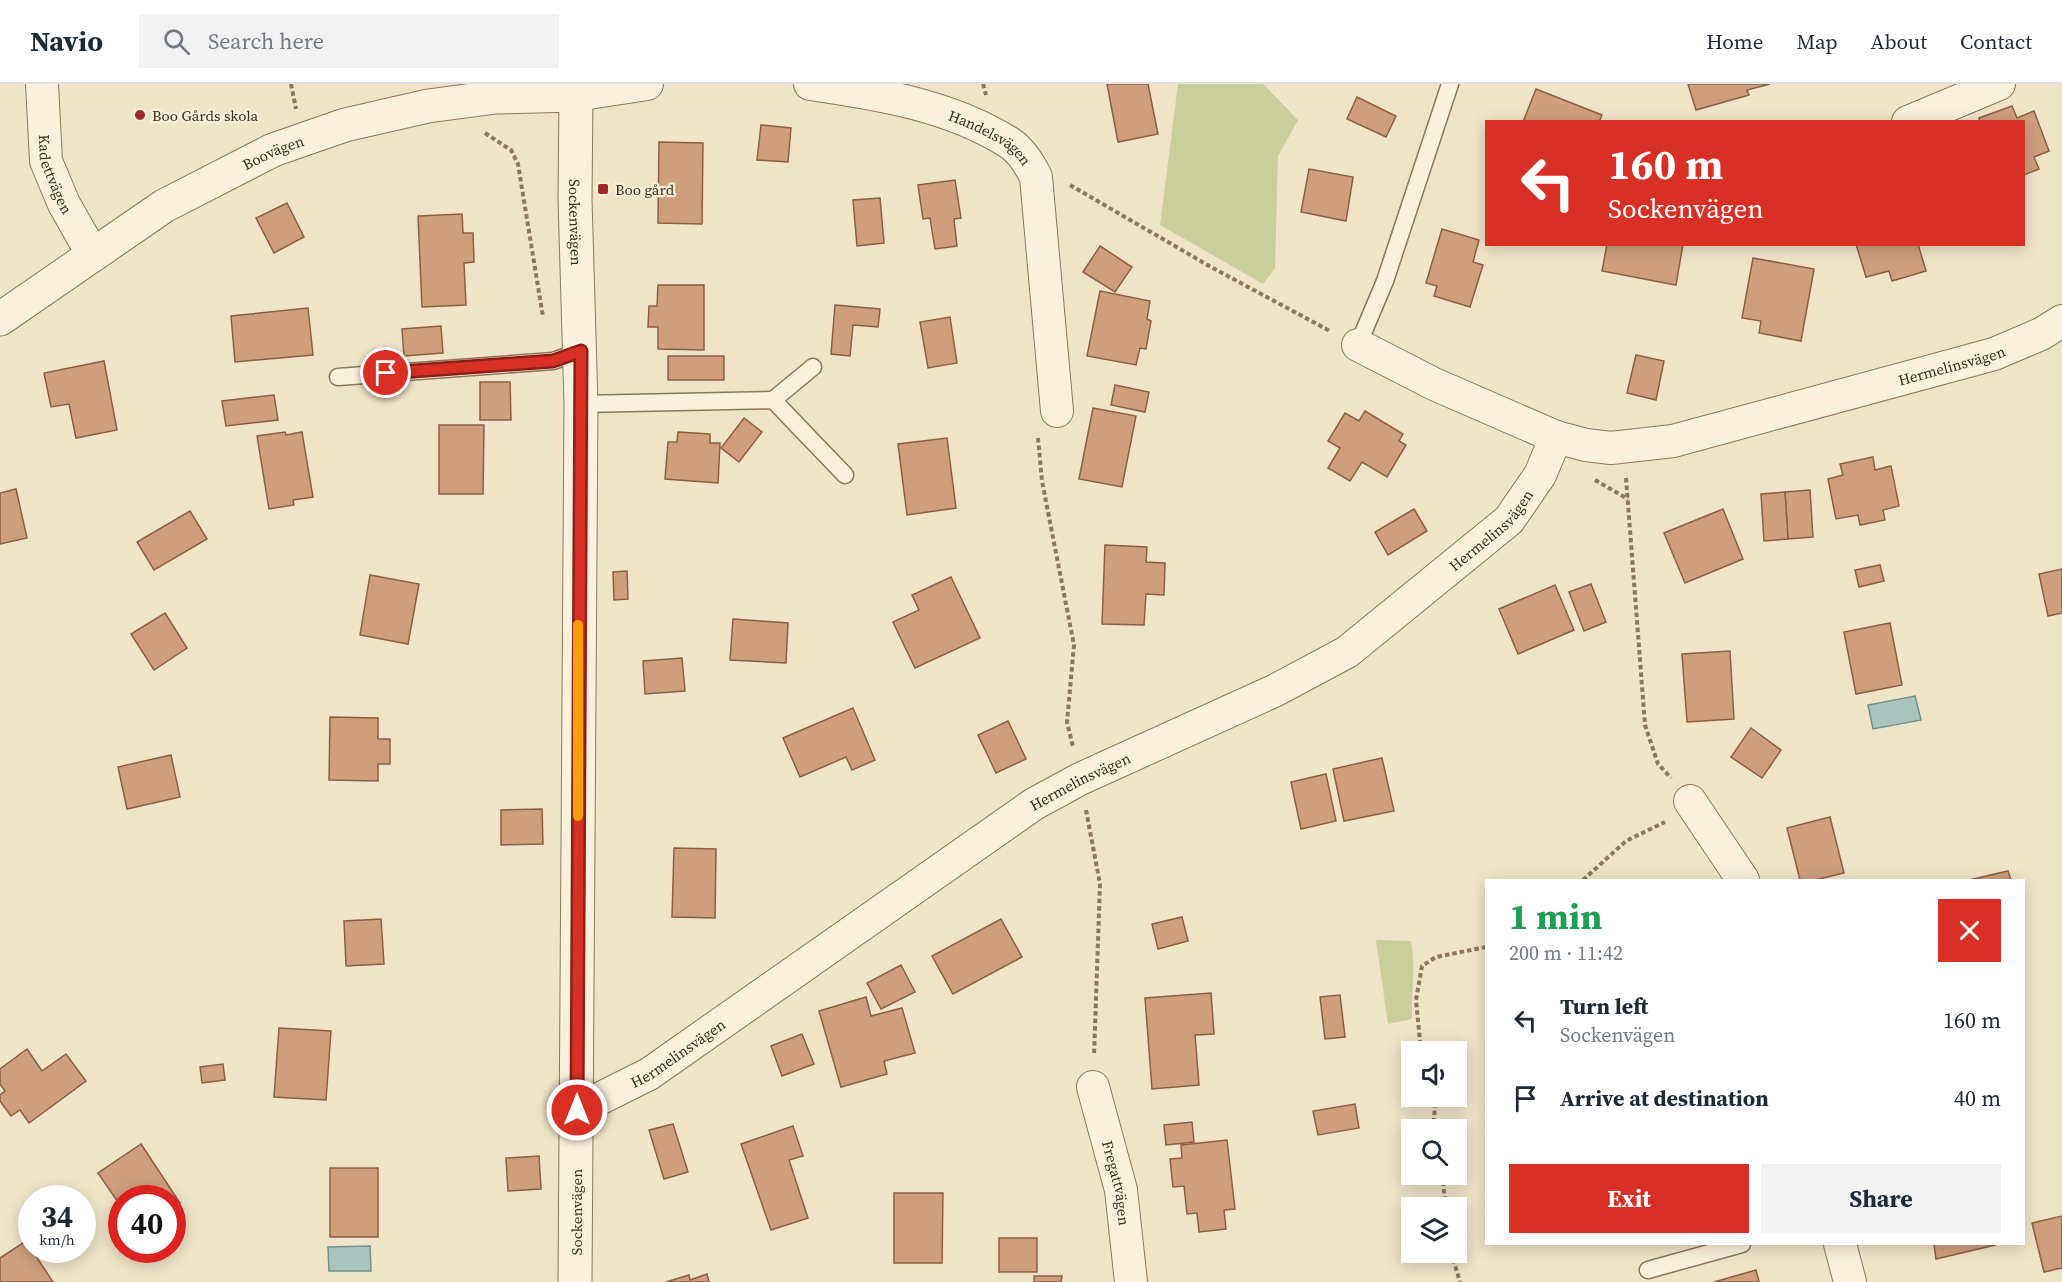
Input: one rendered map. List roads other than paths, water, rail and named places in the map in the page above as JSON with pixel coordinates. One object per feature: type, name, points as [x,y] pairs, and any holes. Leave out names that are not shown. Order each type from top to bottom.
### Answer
[{"type":"street","name":"Kadettvägen","points":[[42,84],[46,161],[64,204],[93,255]]},
{"type":"street","points":[[578,89],[648,84]]},
{"type":"street","name":"Handelsvägen","points":[[810,84],[892,97],[954,117],[1009,142],[1029,164],[1036,177],[1047,422]]},
{"type":"street","points":[[1913,120],[1999,84]]},
{"type":"street","name":"Boovägen","points":[[0,319],[164,206],[273,150],[345,125],[428,106],[578,89]]},
{"type":"street","name":"Sockenvägen","points":[[575,1282],[581,404],[575,200],[578,89]]},
{"type":"street","name":"Hermelinsvägen","points":[[1358,345],[1552,447],[1586,445],[1624,447],[1684,438],[1994,354],[2041,334],[2062,321]]},
{"type":"street","name":"Hermelinsvägen","points":[[577,1110],[649,1074],[1034,804],[1080,779],[1276,690],[1347,652],[1509,520],[1540,475],[1552,447]]},
{"type":"street","points":[[1690,801],[1742,879]]},
{"type":"street","name":"Fregattvägen","points":[[1093,1087],[1121,1190],[1131,1282]]},
{"type":"street","points":[[1840,1245],[1850,1282]]},
{"type":"lane","points":[[1358,345],[1385,281],[1450,84]]},
{"type":"lane","points":[[338,377],[553,361],[581,351]]},
{"type":"lane","points":[[581,404],[773,400],[813,366]]},
{"type":"lane","points":[[773,400],[844,475]]},
{"type":"lane","points":[[1648,1270],[1738,1245]]},
{"type":"water","points":[[1915,696],[1921,720],[1873,729],[1868,705]]},
{"type":"water","points":[[370,1246],[371,1271],[329,1271],[328,1247]]},
{"type":"place","name":"Boo Gårds skola","points":[[140,115]]},
{"type":"place","name":"Boo gård","points":[[603,189]]}]
